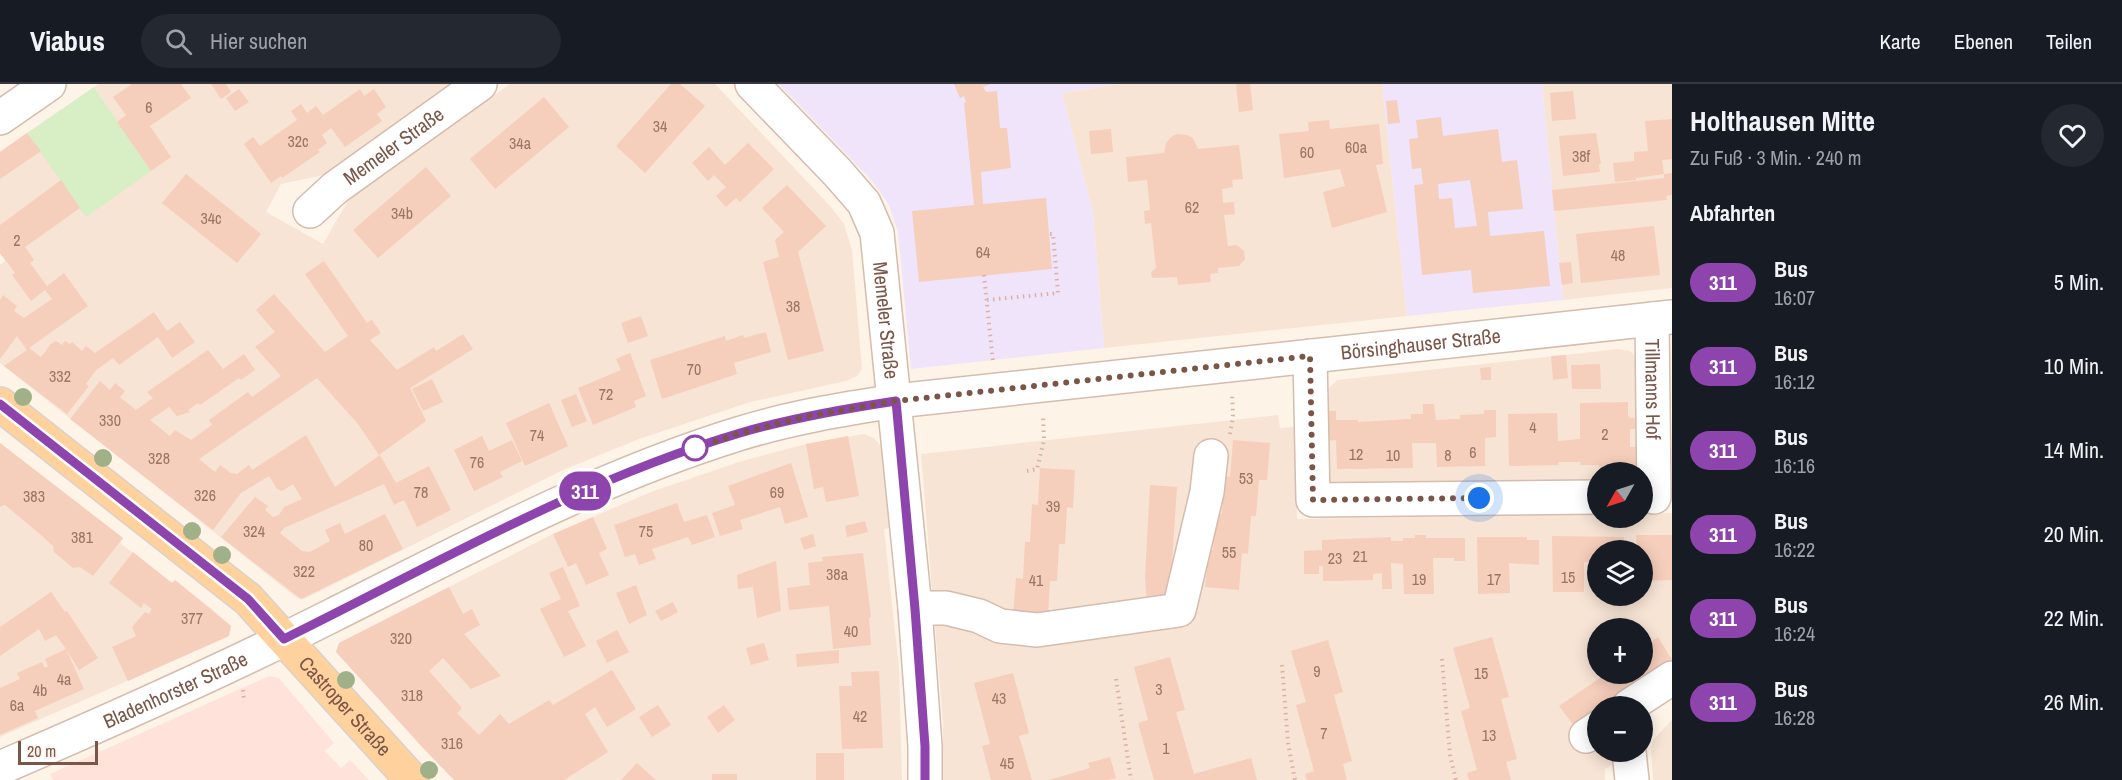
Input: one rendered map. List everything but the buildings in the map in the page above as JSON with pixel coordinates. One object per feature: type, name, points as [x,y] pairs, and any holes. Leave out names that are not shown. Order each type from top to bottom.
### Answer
[{"type":"main road","name":"Castroper Straße","points":[[0,404],[248,599],[412,780]]},
{"type":"street","points":[[0,118],[49,84]]},
{"type":"street","name":"Memeler Straße","points":[[310,211],[336,188],[480,84]]},
{"type":"street","name":"Memeler Straße","points":[[752,84],[864,202],[877,233],[896,401],[915,609],[925,746],[925,780]]},
{"type":"street","name":"Börsinghauser Straße","points":[[284,639],[530,516],[607,482],[740,433],[804,417],[896,401],[1662,318]]},
{"type":"street","name":"Tillmanns Hof","points":[[1656,499],[1662,318]]},
{"type":"street","points":[[1310,356],[1313,500],[1587,497]]},
{"type":"street","points":[[915,609],[946,608],[979,616],[1000,626],[1037,630],[1179,610],[1207,492],[1211,456]]},
{"type":"street","name":"Bladenhorster Straße","points":[[0,768],[79,735],[284,639]]},
{"type":"street","points":[[1644,696],[1672,678]]},
{"type":"street","points":[[1630,762],[1632,780]]},
{"type":"path","points":[[987,300],[1058,293],[1053,234],[1049,234]]},
{"type":"path","points":[[984,275],[993,360]]},
{"type":"path","points":[[1211,456],[1229,441],[1233,416],[1231,363]]},
{"type":"path","points":[[1027,471],[1037,469],[1044,440],[1042,385]]},
{"type":"path","points":[[1442,659],[1450,755],[1456,780]]},
{"type":"path","points":[[1282,665],[1288,743],[1295,780]]},
{"type":"path","points":[[1116,679],[1131,780]]},
{"type":"shaded area","points":[[99,84],[452,84],[324,175],[281,184],[266,212],[323,244],[350,197],[510,84],[715,84],[830,206],[844,224],[852,250],[862,369],[857,376],[846,381],[750,402],[639,439],[563,470],[304,599],[297,598],[0,363],[0,265],[5,261],[0,253],[0,152],[27,133],[41,151],[151,171],[94,87]]},
{"type":"shaded area","points":[[779,84],[1119,84],[1062,93],[1093,213],[1104,348],[911,369],[898,232],[889,205],[873,182]]},
{"type":"shaded area","points":[[1119,84],[1382,84],[1407,316],[1104,348],[1093,213],[1062,93]]},
{"type":"shaded area","points":[[1382,84],[1542,84],[1563,300],[1407,316]]},
{"type":"shaded area","points":[[1542,84],[1672,84],[1672,288],[1563,300]]},
{"type":"shaded area","points":[[1619,349],[1630,351],[1639,360],[1642,462],[1587,462],[1587,485],[1330,484],[1326,478],[1325,392],[1337,380]]},
{"type":"shaded area","points":[[1278,415],[1280,428],[1296,427],[1297,519],[1587,514],[1587,528],[1653,528],[1653,514],[1672,513],[1672,660],[1653,673],[1653,618],[1587,618],[1587,684],[1637,684],[1620,696],[1587,696],[1587,718],[1575,727],[1587,735],[1587,762],[1617,762],[1605,769],[1605,780],[943,780],[943,723],[921,454]]},
{"type":"shaded area","points":[[864,434],[874,438],[882,452],[889,528],[884,529],[899,669],[902,780],[454,780],[336,652],[339,643],[553,534],[651,492],[742,461],[806,444]]},
{"type":"shaded area","points":[[0,443],[123,538],[120,543],[172,583],[175,580],[212,609],[231,626],[229,636],[0,737]]},
{"type":"shaded area","points":[[269,676],[279,678],[334,743],[325,751],[341,768],[350,760],[369,780],[53,780],[50,774]]},
{"type":"shaded area","points":[[1672,720],[1672,780],[1653,780],[1653,740]]},
{"type":"green space","points":[[94,87],[151,171],[86,217],[27,133]]},
{"type":"bus line","name":"311","points":[[0,404],[248,599],[284,639],[530,516],[596,486],[740,433],[804,417],[896,401],[915,609],[925,746],[925,780]]},
{"type":"route","points":[[695,448],[740,433],[861,406],[1310,356],[1313,500],[1479,498]]}]
